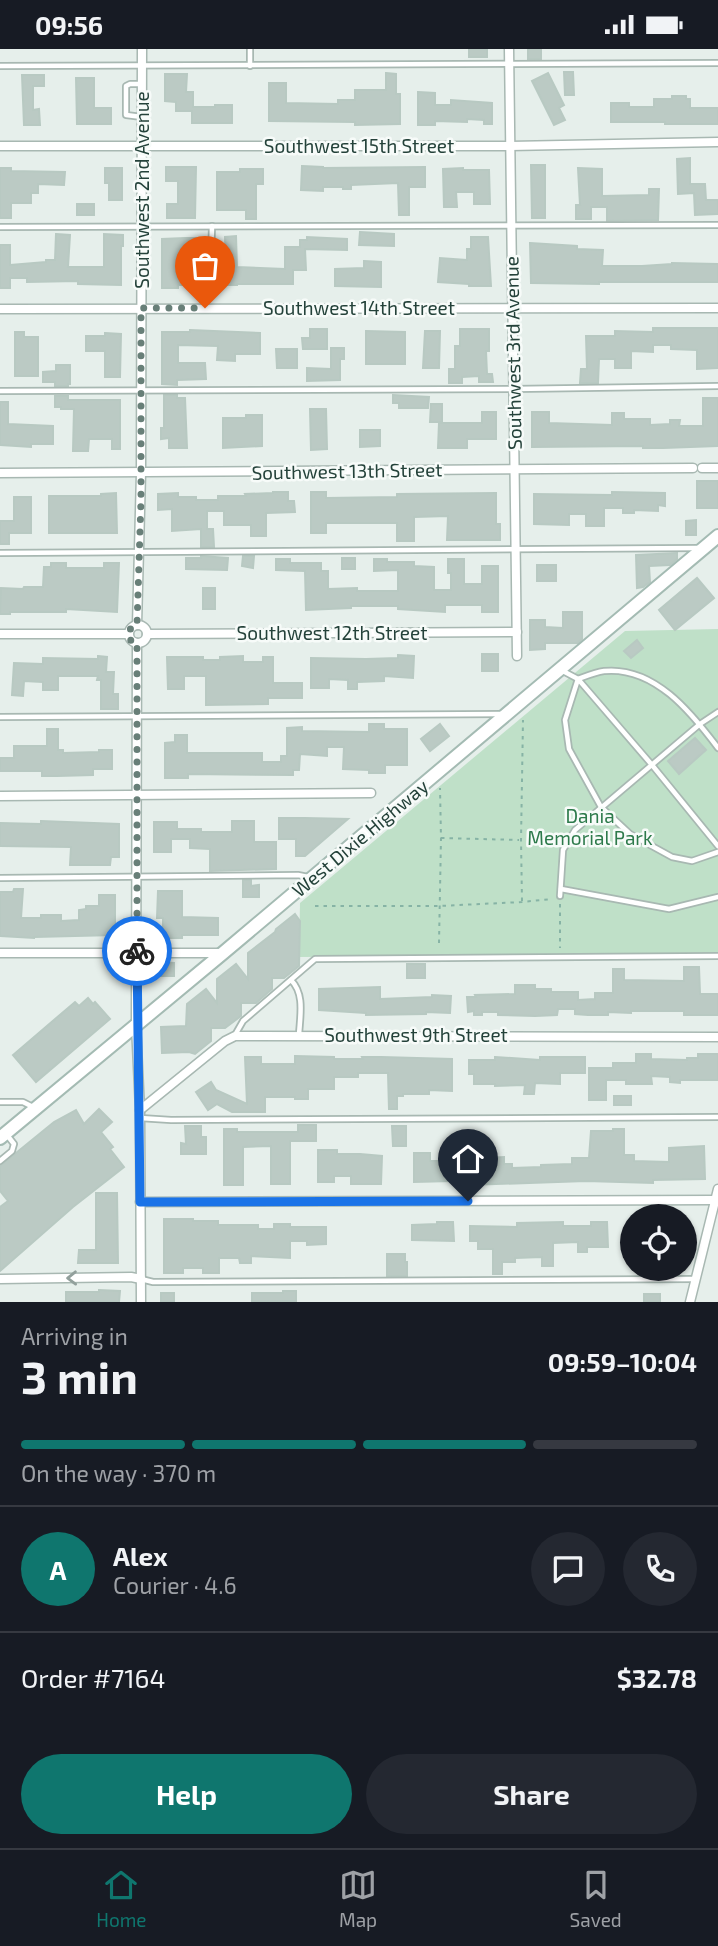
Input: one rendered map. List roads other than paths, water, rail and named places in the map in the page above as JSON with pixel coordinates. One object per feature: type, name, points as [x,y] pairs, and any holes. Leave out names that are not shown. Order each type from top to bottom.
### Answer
[{"type":"main road","name":"West Dixie Highway","points":[[3,1136],[718,536]]},
{"type":"street","name":"Southwest 2nd Avenue","points":[[137,625],[141,473],[142,49]]},
{"type":"street","name":"Southwest 3rd Avenue","points":[[509,49],[517,656]]},
{"type":"street","name":"Southwest 15th Street","points":[[0,146],[510,146],[718,142]]},
{"type":"street","name":"Southwest 14th Street","points":[[0,309],[718,308]]},
{"type":"street","name":"Southwest 13th Street","points":[[0,473],[718,468]]},
{"type":"street","points":[[137,625],[144,628],[147,634],[143,642],[131,641],[128,634],[131,628],[137,625]]},
{"type":"street","name":"Southwest 12th Street","points":[[147,634],[517,632]]},
{"type":"street","points":[[0,635],[128,634]]},
{"type":"street","points":[[137,643],[136,1025],[141,1302]]},
{"type":"street","points":[[0,796],[371,793]]},
{"type":"street","points":[[0,953],[223,953]]},
{"type":"street","points":[[139,1114],[225,1041],[235,1036]]},
{"type":"street","name":"Southwest 9th Street","points":[[235,1036],[718,1037]]},
{"type":"street","points":[[697,1275],[718,1189]]},
{"type":"street","points":[[140,1202],[715,1200]]},
{"type":"street","points":[[0,1279],[141,1279]]},
{"type":"street","points":[[690,1302],[695,1281]]},
{"type":"lane","points":[[250,49],[250,66]]},
{"type":"lane","points":[[0,66],[718,64]]},
{"type":"lane","points":[[142,84],[126,86],[126,115],[142,117]]},
{"type":"lane","points":[[0,227],[718,225]]},
{"type":"lane","points":[[205,308],[212,226]]},
{"type":"lane","points":[[0,391],[718,386]]},
{"type":"lane","points":[[0,553],[704,548]]},
{"type":"lane","points":[[559,670],[578,679],[718,846]]},
{"type":"lane","points":[[578,679],[604,671],[638,674],[663,688],[701,724],[718,748]]},
{"type":"lane","points":[[578,679],[565,720],[569,749],[601,807],[631,834],[672,857],[692,861],[718,852]]},
{"type":"lane","points":[[559,896],[563,850],[575,830],[718,712]]},
{"type":"lane","points":[[0,717],[507,714]]},
{"type":"lane","points":[[0,879],[312,877]]},
{"type":"lane","points":[[561,889],[669,909],[718,897]]},
{"type":"lane","points":[[235,1036],[243,1021],[315,959],[718,956]]},
{"type":"lane","points":[[291,979],[300,993],[299,1035]]},
{"type":"lane","points":[[0,1102],[23,1102],[35,1109]]},
{"type":"lane","points":[[139,1114],[184,1120],[718,1117]]},
{"type":"lane","points":[[0,1161],[12,1151],[14,1143],[3,1136]]},
{"type":"lane","points":[[141,1279],[153,1282],[620,1279]]},
{"type":"park label","name":"Dania Memorial Park","points":[[590,827]]}]
